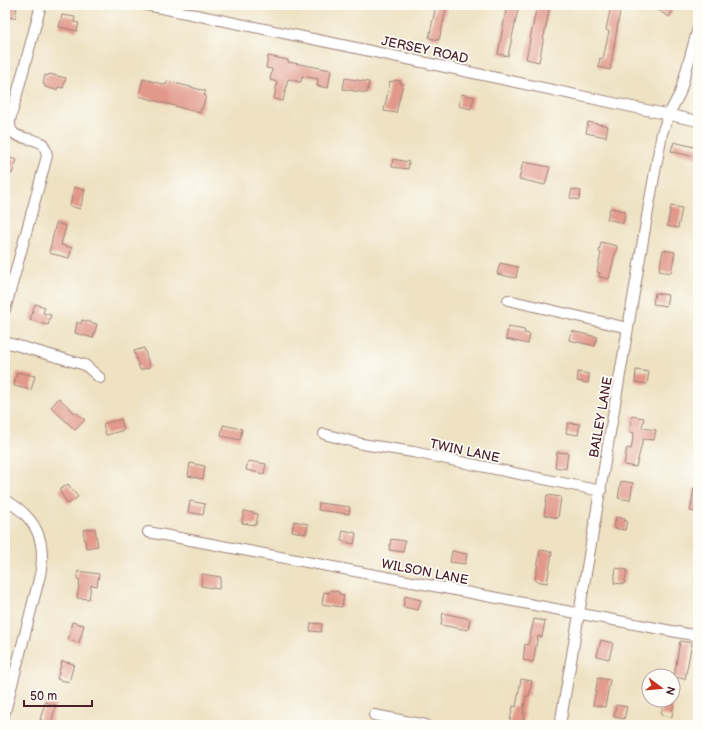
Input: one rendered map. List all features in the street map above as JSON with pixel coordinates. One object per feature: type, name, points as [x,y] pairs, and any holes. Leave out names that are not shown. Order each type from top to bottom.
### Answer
[{"type":"street","points":[[5,310],[47,156],[45,147],[40,142],[12,133],[9,128],[41,5]]},
{"type":"street","name":"JERSEY ROAD","points":[[147,5],[698,121]]},
{"type":"street","name":"BAILEY LANE","points":[[560,725],[662,133],[680,93],[698,28]]},
{"type":"street","points":[[508,300],[628,328]]},
{"type":"street","points":[[5,342],[85,365],[100,378]]},
{"type":"street","name":"TWIN LANE","points":[[324,434],[367,445],[413,452],[601,491]]},
{"type":"street","points":[[5,500],[20,509],[31,520],[41,542],[43,554],[40,575],[5,712]]},
{"type":"street","name":"WILSON LANE","points":[[148,532],[698,636]]},
{"type":"street","points":[[374,715],[426,725]]},
{"type":"building","points":[[5,5],[17,6],[15,18],[5,17]]},
{"type":"building","points":[[436,5],[447,5],[439,40],[429,38]]},
{"type":"building","points":[[507,5],[519,5],[508,56],[498,54]]},
{"type":"building","points":[[537,5],[550,5],[539,62],[526,59]]},
{"type":"building","points":[[611,5],[621,5],[610,70],[598,67],[600,58],[603,59],[609,31],[606,30]]},
{"type":"building","points":[[661,5],[676,5],[669,17],[658,10]]},
{"type":"building","points":[[62,15],[75,17],[74,22],[79,23],[77,31],[59,27]]},
{"type":"building","points":[[268,56],[288,60],[288,62],[331,70],[328,88],[317,86],[318,79],[302,76],[301,82],[288,79],[283,101],[274,99],[277,82],[270,80],[272,69],[266,68]]},
{"type":"building","points":[[49,74],[66,78],[63,88],[58,87],[57,90],[45,87],[43,84],[45,75],[48,76]]},
{"type":"building","points":[[345,78],[369,82],[367,93],[343,89]]},
{"type":"building","points":[[143,79],[166,85],[167,81],[206,91],[204,95],[206,96],[200,113],[139,96]]},
{"type":"building","points":[[394,80],[401,81],[400,83],[403,84],[396,113],[384,111],[390,81],[393,82]]},
{"type":"building","points":[[461,94],[474,97],[471,109],[459,106]]},
{"type":"building","points":[[588,122],[608,126],[606,137],[586,133]]},
{"type":"building","points":[[674,142],[698,148],[698,158],[671,151]]},
{"type":"building","points":[[5,157],[17,160],[12,174],[5,172]]},
{"type":"building","points":[[393,159],[409,162],[408,169],[392,167]]},
{"type":"building","points":[[523,162],[550,167],[545,185],[519,179]]},
{"type":"building","points":[[74,187],[85,190],[80,209],[70,206]]},
{"type":"building","points":[[572,189],[581,191],[579,200],[570,198]]},
{"type":"building","points":[[671,206],[682,208],[678,228],[667,226]]},
{"type":"building","points":[[610,208],[625,211],[623,223],[607,219]]},
{"type":"building","points":[[56,223],[66,226],[61,245],[72,248],[69,258],[49,253]]},
{"type":"building","points":[[601,242],[617,246],[609,279],[599,277],[600,273],[597,272],[601,253],[599,252]]},
{"type":"building","points":[[663,250],[675,252],[671,273],[659,271]]},
{"type":"building","points":[[500,263],[518,267],[516,278],[497,274]]},
{"type":"building","points":[[655,293],[668,295],[666,306],[653,304]]},
{"type":"building","points":[[35,304],[45,307],[43,313],[51,315],[48,325],[30,320]]},
{"type":"building","points":[[82,320],[97,324],[93,338],[75,333],[77,322],[81,324]]},
{"type":"building","points":[[508,327],[525,330],[524,333],[530,334],[528,344],[506,339]]},
{"type":"building","points":[[571,331],[597,337],[595,346],[569,340]]},
{"type":"building","points":[[144,348],[150,367],[140,370],[134,351]]},
{"type":"building","points":[[636,370],[649,372],[647,384],[635,382]]},
{"type":"building","points":[[17,372],[35,376],[31,390],[14,386]]},
{"type":"building","points":[[578,372],[589,374],[588,383],[577,381]]},
{"type":"building","points":[[59,398],[76,414],[77,413],[85,420],[75,430],[51,407]]},
{"type":"building","points":[[632,416],[644,418],[642,428],[656,430],[654,440],[643,439],[636,467],[624,465],[627,448],[631,449],[634,433],[630,432]]},
{"type":"building","points":[[121,419],[124,430],[106,435],[103,424]]},
{"type":"building","points":[[568,423],[580,424],[578,435],[566,433]]},
{"type":"building","points":[[223,425],[242,429],[240,440],[221,436]]},
{"type":"building","points":[[557,452],[568,453],[566,469],[555,467]]},
{"type":"building","points":[[248,461],[266,464],[264,474],[246,470]]},
{"type":"building","points":[[190,463],[205,466],[203,479],[188,476]]},
{"type":"building","points":[[621,481],[633,483],[630,500],[618,498]]},
{"type":"building","points":[[68,484],[78,497],[68,504],[59,490]]},
{"type":"building","points":[[694,488],[698,488],[698,512],[690,511]]},
{"type":"building","points":[[547,495],[561,497],[558,518],[544,515]]},
{"type":"building","points":[[190,501],[205,504],[203,515],[188,512]]},
{"type":"building","points":[[319,503],[350,507],[349,514],[318,510]]},
{"type":"building","points":[[244,511],[258,514],[256,525],[242,523]]},
{"type":"building","points":[[616,517],[627,521],[625,530],[614,528]]},
{"type":"building","points":[[294,521],[308,524],[306,534],[292,531]]},
{"type":"building","points":[[95,528],[98,546],[86,548],[83,530]]},
{"type":"building","points":[[343,530],[356,533],[354,544],[341,541]]},
{"type":"building","points":[[391,539],[405,541],[403,552],[389,550]]},
{"type":"building","points":[[540,550],[552,552],[547,583],[535,581]]},
{"type":"building","points":[[452,551],[467,554],[465,564],[450,562]]},
{"type":"building","points":[[616,568],[627,570],[624,584],[614,583]]},
{"type":"building","points":[[78,571],[99,574],[97,586],[91,585],[89,599],[77,598],[80,580],[77,579]]},
{"type":"building","points":[[202,574],[221,577],[219,589],[201,586]]},
{"type":"building","points":[[330,590],[344,595],[342,607],[322,604],[324,592],[329,593]]},
{"type":"building","points":[[405,596],[421,600],[418,610],[403,607]]},
{"type":"building","points":[[443,613],[470,619],[468,630],[441,625]]},
{"type":"building","points":[[534,619],[545,621],[542,637],[538,636],[533,662],[523,660],[525,644],[528,645]]},
{"type":"building","points":[[72,622],[84,625],[79,643],[68,640]]},
{"type":"building","points":[[311,623],[322,624],[321,632],[310,631]]},
{"type":"building","points":[[601,640],[613,643],[609,659],[597,656]]},
{"type":"building","points":[[680,641],[692,643],[685,679],[681,678],[681,668],[676,668]]},
{"type":"building","points":[[62,661],[74,664],[69,682],[57,679]]},
{"type":"building","points":[[598,678],[610,680],[605,707],[593,705]]},
{"type":"building","points":[[521,679],[532,681],[529,696],[526,696],[523,723],[521,723],[521,725],[509,725],[513,706],[516,707]]},
{"type":"building","points":[[45,702],[56,705],[51,723],[40,720]]},
{"type":"building","points":[[616,705],[627,707],[624,719],[614,717]]},
{"type":"building","points":[[662,708],[673,708],[672,717],[661,715]]}]
